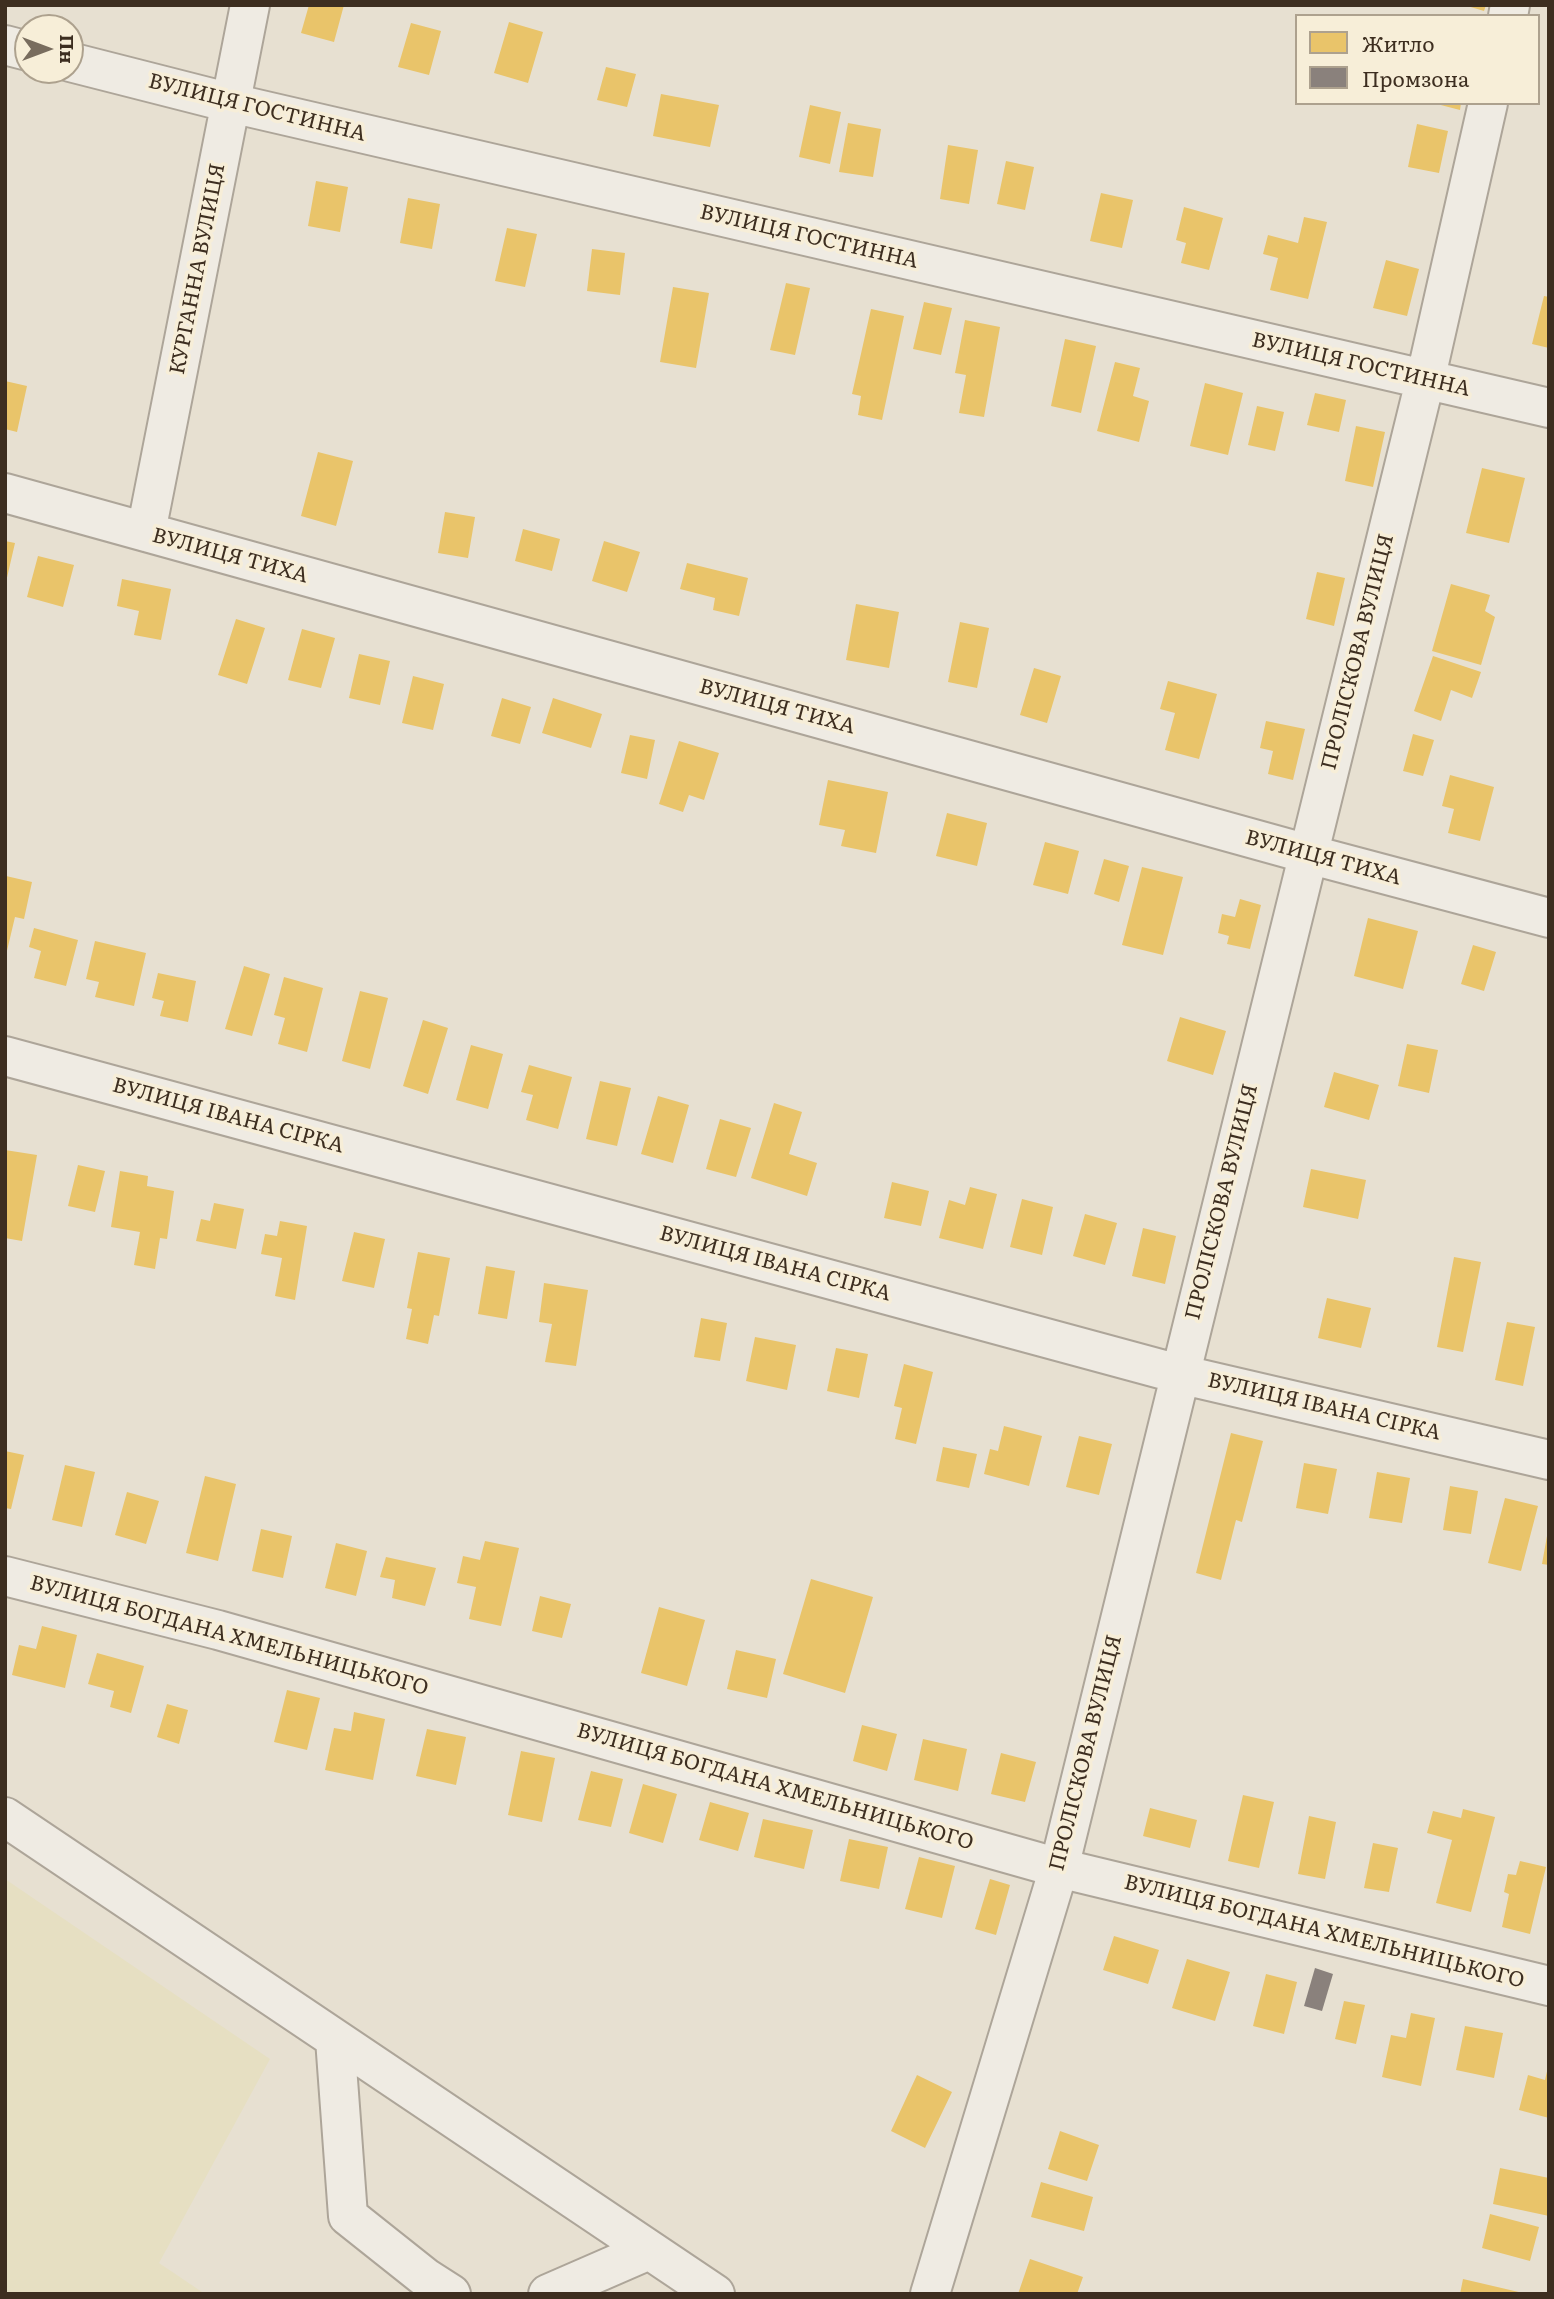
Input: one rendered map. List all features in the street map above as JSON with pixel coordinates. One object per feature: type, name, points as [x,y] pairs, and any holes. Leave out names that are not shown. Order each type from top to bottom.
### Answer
[{"type":"street","name":"КУРГАННА ВУЛИЦЯ","points":[[146,532],[250,5]]},
{"type":"street","name":"ВУЛИЦЯ ГОСТИННА","points":[[84,66],[230,103],[1549,408]]},
{"type":"street","name":"ПРОЛІСКОВА ВУЛИЦЯ","points":[[930,2294],[1059,1868],[1425,381],[1488,105]]},
{"type":"street","name":"ВУЛИЦЯ ТИХА","points":[[5,493],[1308,854],[1549,918]]},
{"type":"street","name":"ВУЛИЦЯ ІВАНА СІРКА","points":[[5,1056],[1179,1374],[1549,1460]]},
{"type":"street","name":"ВУЛИЦЯ БОГДАНА ХМЕЛЬНИЦЬКОГО","points":[[5,1576],[231,1634],[1059,1868],[1549,1986]]},
{"type":"street","points":[[5,1817],[715,2294]]},
{"type":"street","points":[[335,2039],[348,2216],[426,2278],[451,2294]]},
{"type":"street","points":[[548,2294],[649,2250]]},
{"type":"shaded area","points":[[5,1879],[270,2059],[159,2263],[205,2294],[5,2294]]},
{"type":"building: Житло","points":[[309,5],[344,5],[334,42],[301,33]]},
{"type":"building: Житло","points":[[1464,5],[1486,5],[1484,11]]},
{"type":"building: Житло","points":[[509,22],[543,32],[528,83],[494,73]]},
{"type":"building: Житло","points":[[411,23],[441,31],[429,75],[398,67]]},
{"type":"building: Житло","points":[[606,67],[636,74],[627,107],[597,100]]},
{"type":"building: Житло","points":[[661,94],[719,105],[710,147],[653,136]]},
{"type":"building: Житло","points":[[810,105],[841,112],[830,164],[799,157]]},
{"type":"building: Житло","points":[[1441,105],[1461,105],[1460,110]]},
{"type":"building: Житло","points":[[848,123],[881,129],[873,177],[839,172]]},
{"type":"building: Житло","points":[[1417,124],[1448,131],[1439,173],[1408,167]]},
{"type":"building: Житло","points":[[948,145],[978,150],[969,204],[940,199]]},
{"type":"building: Житло","points":[[1006,161],[1034,167],[1025,210],[997,204]]},
{"type":"building: Житло","points":[[316,181],[348,187],[340,232],[308,226]]},
{"type":"building: Житло","points":[[1101,193],[1133,200],[1122,248],[1090,241]]},
{"type":"building: Житло","points":[[408,198],[440,204],[432,249],[400,243]]},
{"type":"building: Житло","points":[[1184,207],[1223,218],[1209,270],[1181,263],[1186,243],[1176,240]]},
{"type":"building: Житло","points":[[1304,217],[1327,222],[1308,299],[1270,290],[1278,258],[1263,254],[1268,235],[1298,243]]},
{"type":"building: Житло","points":[[507,228],[537,234],[525,287],[495,281]]},
{"type":"building: Житло","points":[[592,249],[625,253],[620,295],[587,291]]},
{"type":"building: Житло","points":[[1386,260],[1419,269],[1407,316],[1373,308]]},
{"type":"building: Житло","points":[[786,283],[810,288],[795,355],[770,350]]},
{"type":"building: Житло","points":[[673,287],[709,293],[696,368],[660,362]]},
{"type":"building: Житло","points":[[1544,296],[1549,297],[1549,348],[1532,344]]},
{"type":"building: Житло","points":[[924,302],[952,308],[941,355],[913,349]]},
{"type":"building: Житло","points":[[871,309],[904,316],[882,420],[858,415],[861,396],[852,394]]},
{"type":"building: Житло","points":[[965,320],[1000,327],[984,417],[959,413],[966,375],[955,373]]},
{"type":"building: Житло","points":[[1065,339],[1096,346],[1081,413],[1051,406]]},
{"type":"building: Житло","points":[[1115,362],[1140,368],[1133,396],[1149,401],[1139,442],[1097,431]]},
{"type":"building: Житло","points":[[5,381],[27,386],[17,432],[5,429]]},
{"type":"building: Житло","points":[[1205,383],[1243,393],[1228,455],[1190,446]]},
{"type":"building: Житло","points":[[1315,393],[1346,400],[1339,432],[1307,425]]},
{"type":"building: Житло","points":[[1257,406],[1284,412],[1275,451],[1248,445]]},
{"type":"building: Житло","points":[[1356,426],[1385,432],[1373,487],[1345,481]]},
{"type":"building: Житло","points":[[318,452],[353,461],[336,526],[301,516]]},
{"type":"building: Житло","points":[[1482,468],[1525,478],[1509,543],[1466,533]]},
{"type":"building: Житло","points":[[445,512],[475,517],[468,558],[438,553]]},
{"type":"building: Житло","points":[[523,529],[560,539],[552,571],[515,561]]},
{"type":"building: Житло","points":[[5,541],[15,543],[6,582],[5,581]]},
{"type":"building: Житло","points":[[604,541],[640,552],[627,592],[592,581]]},
{"type":"building: Житло","points":[[38,556],[74,565],[63,607],[27,597]]},
{"type":"building: Житло","points":[[687,563],[748,578],[739,616],[713,610],[715,598],[680,589]]},
{"type":"building: Житло","points":[[1317,572],[1345,578],[1334,626],[1306,619]]},
{"type":"building: Житло","points":[[122,579],[171,589],[161,640],[134,635],[139,611],[117,606]]},
{"type":"building: Житло","points":[[1451,584],[1490,595],[1485,611],[1495,617],[1481,665],[1432,651]]},
{"type":"building: Житло","points":[[856,604],[899,612],[889,668],[846,660]]},
{"type":"building: Житло","points":[[236,619],[265,628],[247,684],[218,675]]},
{"type":"building: Житло","points":[[960,622],[989,628],[977,688],[948,682]]},
{"type":"building: Житло","points":[[302,629],[335,638],[321,688],[288,680]]},
{"type":"building: Житло","points":[[359,654],[390,661],[380,705],[349,698]]},
{"type":"building: Житло","points":[[1433,656],[1481,672],[1472,698],[1451,690],[1441,721],[1414,711]]},
{"type":"building: Житло","points":[[1034,668],[1061,676],[1047,723],[1020,715]]},
{"type":"building: Житло","points":[[413,676],[444,684],[433,730],[402,723]]},
{"type":"building: Житло","points":[[1168,681],[1217,694],[1199,759],[1165,750],[1175,713],[1160,709]]},
{"type":"building: Житло","points":[[502,698],[531,707],[520,744],[491,736]]},
{"type":"building: Житло","points":[[553,698],[602,714],[591,748],[542,733]]},
{"type":"building: Житло","points":[[1266,721],[1305,729],[1293,780],[1268,774],[1273,751],[1260,748]]},
{"type":"building: Житло","points":[[1413,734],[1434,740],[1423,776],[1403,771]]},
{"type":"building: Житло","points":[[630,735],[655,740],[647,779],[621,773]]},
{"type":"building: Житло","points":[[679,741],[719,753],[704,800],[689,795],[683,812],[659,804]]},
{"type":"building: Житло","points":[[1450,775],[1494,787],[1480,841],[1448,833],[1454,809],[1442,806]]},
{"type":"building: Житло","points":[[828,780],[888,792],[876,853],[841,846],[845,830],[819,825]]},
{"type":"building: Житло","points":[[947,813],[987,823],[977,866],[936,856]]},
{"type":"building: Житло","points":[[1045,842],[1079,851],[1068,894],[1033,885]]},
{"type":"building: Житло","points":[[1104,859],[1129,866],[1119,902],[1094,894]]},
{"type":"building: Житло","points":[[1142,867],[1183,877],[1163,955],[1122,945]]},
{"type":"building: Житло","points":[[6,876],[32,882],[24,919],[15,917],[6,955]]},
{"type":"building: Житло","points":[[1240,899],[1261,905],[1250,949],[1227,944],[1229,936],[1218,933],[1222,914],[1235,917]]},
{"type":"building: Житло","points":[[1368,918],[1418,931],[1403,989],[1354,976]]},
{"type":"building: Житло","points":[[34,928],[78,940],[66,986],[34,978],[41,951],[29,947]]},
{"type":"building: Житло","points":[[95,941],[146,953],[134,1006],[95,997],[99,982],[86,979]]},
{"type":"building: Житло","points":[[1473,945],[1496,952],[1484,991],[1461,984]]},
{"type":"building: Житло","points":[[244,966],[270,974],[252,1036],[225,1029]]},
{"type":"building: Житло","points":[[158,973],[196,981],[188,1022],[160,1016],[164,1001],[152,998]]},
{"type":"building: Житло","points":[[284,977],[323,988],[307,1052],[278,1044],[285,1018],[274,1015]]},
{"type":"building: Житло","points":[[360,991],[388,998],[370,1069],[342,1061]]},
{"type":"building: Житло","points":[[1180,1017],[1226,1031],[1213,1075],[1167,1061]]},
{"type":"building: Житло","points":[[423,1020],[448,1028],[428,1094],[403,1086]]},
{"type":"building: Житло","points":[[1407,1044],[1438,1050],[1429,1093],[1398,1086]]},
{"type":"building: Житло","points":[[471,1045],[503,1054],[488,1109],[456,1100]]},
{"type":"building: Житло","points":[[529,1065],[572,1077],[558,1129],[526,1120],[533,1095],[521,1092]]},
{"type":"building: Житло","points":[[1334,1072],[1379,1085],[1369,1120],[1324,1107]]},
{"type":"building: Житло","points":[[600,1081],[631,1088],[617,1146],[586,1139]]},
{"type":"building: Житло","points":[[658,1096],[689,1105],[673,1163],[641,1154]]},
{"type":"building: Житло","points":[[774,1103],[802,1112],[789,1154],[817,1163],[807,1196],[751,1178]]},
{"type":"building: Житло","points":[[720,1119],[751,1128],[736,1177],[706,1169]]},
{"type":"building: Житло","points":[[5,1150],[37,1155],[22,1241],[5,1238]]},
{"type":"building: Житло","points":[[78,1165],[105,1171],[95,1212],[68,1206]]},
{"type":"building: Житло","points":[[1311,1169],[1366,1180],[1358,1219],[1303,1207]]},
{"type":"building: Житло","points":[[120,1171],[148,1176],[147,1186],[174,1191],[167,1239],[160,1238],[155,1269],[134,1265],[140,1232],[111,1227]]},
{"type":"building: Житло","points":[[892,1182],[929,1191],[921,1226],[884,1218]]},
{"type":"building: Житло","points":[[970,1187],[997,1194],[983,1249],[939,1238],[949,1200],[965,1205]]},
{"type":"building: Житло","points":[[1022,1199],[1053,1207],[1042,1255],[1010,1247]]},
{"type":"building: Житло","points":[[214,1203],[244,1209],[236,1249],[196,1241],[201,1219],[210,1221]]},
{"type":"building: Житло","points":[[1085,1214],[1117,1223],[1105,1265],[1073,1256]]},
{"type":"building: Житло","points":[[280,1221],[307,1226],[295,1300],[275,1296],[282,1258],[261,1254],[265,1234],[277,1236]]},
{"type":"building: Житло","points":[[1143,1228],[1176,1236],[1165,1284],[1132,1276]]},
{"type":"building: Житло","points":[[354,1232],[385,1239],[374,1288],[342,1281]]},
{"type":"building: Житло","points":[[418,1252],[450,1258],[439,1316],[434,1315],[428,1344],[406,1339],[412,1309],[407,1308]]},
{"type":"building: Житло","points":[[1454,1257],[1481,1262],[1463,1352],[1437,1347]]},
{"type":"building: Житло","points":[[486,1266],[515,1271],[507,1319],[478,1314]]},
{"type":"building: Житло","points":[[544,1283],[588,1290],[576,1366],[545,1362],[552,1324],[539,1322]]},
{"type":"building: Житло","points":[[1327,1298],[1371,1308],[1361,1348],[1318,1338]]},
{"type":"building: Житло","points":[[701,1318],[727,1323],[720,1361],[694,1357]]},
{"type":"building: Житло","points":[[1507,1322],[1535,1327],[1523,1386],[1495,1380]]},
{"type":"building: Житло","points":[[755,1337],[796,1345],[787,1390],[746,1381]]},
{"type":"building: Житло","points":[[836,1348],[868,1354],[859,1398],[827,1391]]},
{"type":"building: Житло","points":[[904,1364],[933,1372],[916,1444],[895,1439],[902,1408],[894,1406]]},
{"type":"building: Житло","points":[[1004,1426],[1042,1436],[1029,1486],[984,1474],[990,1449],[998,1451]]},
{"type":"building: Житло","points":[[1231,1433],[1263,1441],[1242,1522],[1236,1520],[1221,1580],[1196,1573]]},
{"type":"building: Житло","points":[[1079,1436],[1112,1444],[1099,1495],[1066,1487]]},
{"type":"building: Житло","points":[[943,1447],[977,1454],[969,1488],[936,1481]]},
{"type":"building: Житло","points":[[5,1451],[24,1455],[11,1509],[5,1508]]},
{"type":"building: Житло","points":[[1304,1463],[1337,1469],[1328,1514],[1296,1508]]},
{"type":"building: Житло","points":[[65,1465],[95,1472],[82,1527],[52,1520]]},
{"type":"building: Житло","points":[[1377,1472],[1410,1478],[1402,1523],[1369,1518]]},
{"type":"building: Житло","points":[[205,1476],[236,1484],[218,1561],[186,1553]]},
{"type":"building: Житло","points":[[1450,1486],[1478,1491],[1471,1534],[1443,1530]]},
{"type":"building: Житло","points":[[127,1492],[159,1501],[146,1544],[115,1535]]},
{"type":"building: Житло","points":[[1505,1498],[1538,1506],[1521,1571],[1488,1563]]},
{"type":"building: Житло","points":[[261,1529],[292,1536],[283,1578],[252,1571]]},
{"type":"building: Житло","points":[[1549,1536],[1549,1565],[1542,1564]]},
{"type":"building: Житло","points":[[485,1541],[519,1548],[501,1626],[469,1619],[476,1587],[457,1583],[463,1556],[480,1560]]},
{"type":"building: Житло","points":[[336,1543],[367,1551],[356,1596],[325,1588]]},
{"type":"building: Житло","points":[[386,1557],[436,1568],[425,1606],[392,1598],[395,1580],[380,1577]]},
{"type":"building: Житло","points":[[811,1579],[873,1597],[845,1693],[783,1674]]},
{"type":"building: Житло","points":[[540,1596],[571,1604],[562,1638],[532,1631]]},
{"type":"building: Житло","points":[[659,1607],[705,1620],[687,1686],[641,1673]]},
{"type":"building: Житло","points":[[42,1626],[77,1635],[65,1688],[12,1675],[19,1645],[36,1649]]},
{"type":"building: Житло","points":[[736,1650],[776,1659],[767,1698],[727,1689]]},
{"type":"building: Житло","points":[[97,1653],[144,1666],[131,1713],[110,1707],[114,1691],[88,1684]]},
{"type":"building: Житло","points":[[287,1690],[320,1698],[307,1750],[274,1742]]},
{"type":"building: Житло","points":[[167,1704],[188,1710],[179,1744],[157,1737]]},
{"type":"building: Житло","points":[[354,1712],[385,1719],[373,1780],[325,1770],[334,1728],[351,1731]]},
{"type":"building: Житло","points":[[862,1725],[897,1734],[887,1771],[853,1761]]},
{"type":"building: Житло","points":[[427,1729],[466,1737],[456,1785],[416,1776]]},
{"type":"building: Житло","points":[[923,1739],[967,1749],[958,1791],[914,1780]]},
{"type":"building: Житло","points":[[521,1751],[555,1758],[542,1822],[508,1815]]},
{"type":"building: Житло","points":[[1001,1753],[1036,1762],[1025,1802],[991,1794]]},
{"type":"building: Житло","points":[[591,1771],[623,1779],[611,1827],[578,1820]]},
{"type":"building: Житло","points":[[643,1784],[677,1794],[663,1843],[629,1833]]},
{"type":"building: Житло","points":[[1243,1795],[1274,1802],[1259,1868],[1228,1861]]},
{"type":"building: Житло","points":[[710,1802],[749,1813],[738,1851],[699,1840]]},
{"type":"building: Житло","points":[[1150,1808],[1197,1820],[1190,1848],[1143,1836]]},
{"type":"building: Житло","points":[[1463,1809],[1495,1817],[1471,1912],[1436,1903],[1452,1840],[1427,1833],[1433,1811],[1461,1818]]},
{"type":"building: Житло","points":[[1309,1816],[1336,1822],[1325,1879],[1298,1874]]},
{"type":"building: Житло","points":[[763,1819],[813,1830],[804,1869],[754,1857]]},
{"type":"building: Житло","points":[[849,1839],[888,1847],[879,1889],[840,1881]]},
{"type":"building: Житло","points":[[1373,1843],[1398,1848],[1389,1892],[1364,1888]]},
{"type":"building: Житло","points":[[919,1857],[955,1866],[942,1918],[905,1909]]},
{"type":"building: Житло","points":[[1520,1861],[1546,1867],[1530,1934],[1502,1927],[1509,1894],[1504,1892],[1508,1874],[1516,1875]]},
{"type":"building: Житло","points":[[990,1879],[1010,1885],[996,1935],[975,1929]]},
{"type":"building: Житло","points":[[1114,1936],[1159,1950],[1148,1984],[1103,1970]]},
{"type":"building: Житло","points":[[1187,1959],[1230,1972],[1215,2021],[1172,2008]]},
{"type":"building: Житло","points":[[1266,1974],[1297,1982],[1284,2034],[1253,2026]]},
{"type":"building: Житло","points":[[1344,2001],[1365,2005],[1356,2044],[1335,2039]]},
{"type":"building: Житло","points":[[1411,2013],[1435,2018],[1421,2086],[1382,2077],[1391,2035],[1406,2038]]},
{"type":"building: Житло","points":[[1465,2026],[1503,2033],[1494,2078],[1456,2070]]},
{"type":"building: Житло","points":[[1548,2067],[1549,2118],[1519,2110],[1528,2075],[1545,2080]]},
{"type":"building: Житло","points":[[917,2075],[952,2092],[925,2148],[891,2131]]},
{"type":"building: Житло","points":[[1060,2131],[1099,2145],[1087,2181],[1048,2169]]},
{"type":"building: Житло","points":[[1500,2168],[1549,2178],[1549,2216],[1493,2204]]},
{"type":"building: Житло","points":[[1041,2182],[1093,2197],[1084,2231],[1031,2217]]},
{"type":"building: Житло","points":[[1490,2214],[1539,2227],[1530,2261],[1482,2248]]},
{"type":"building: Житло","points":[[1030,2259],[1083,2277],[1077,2294],[1018,2294]]},
{"type":"building: Житло","points":[[1463,2279],[1523,2293],[1523,2294],[1460,2294]]},
{"type":"building: Промзона","points":[[1315,1968],[1333,1974],[1322,2011],[1304,2006]]}]
